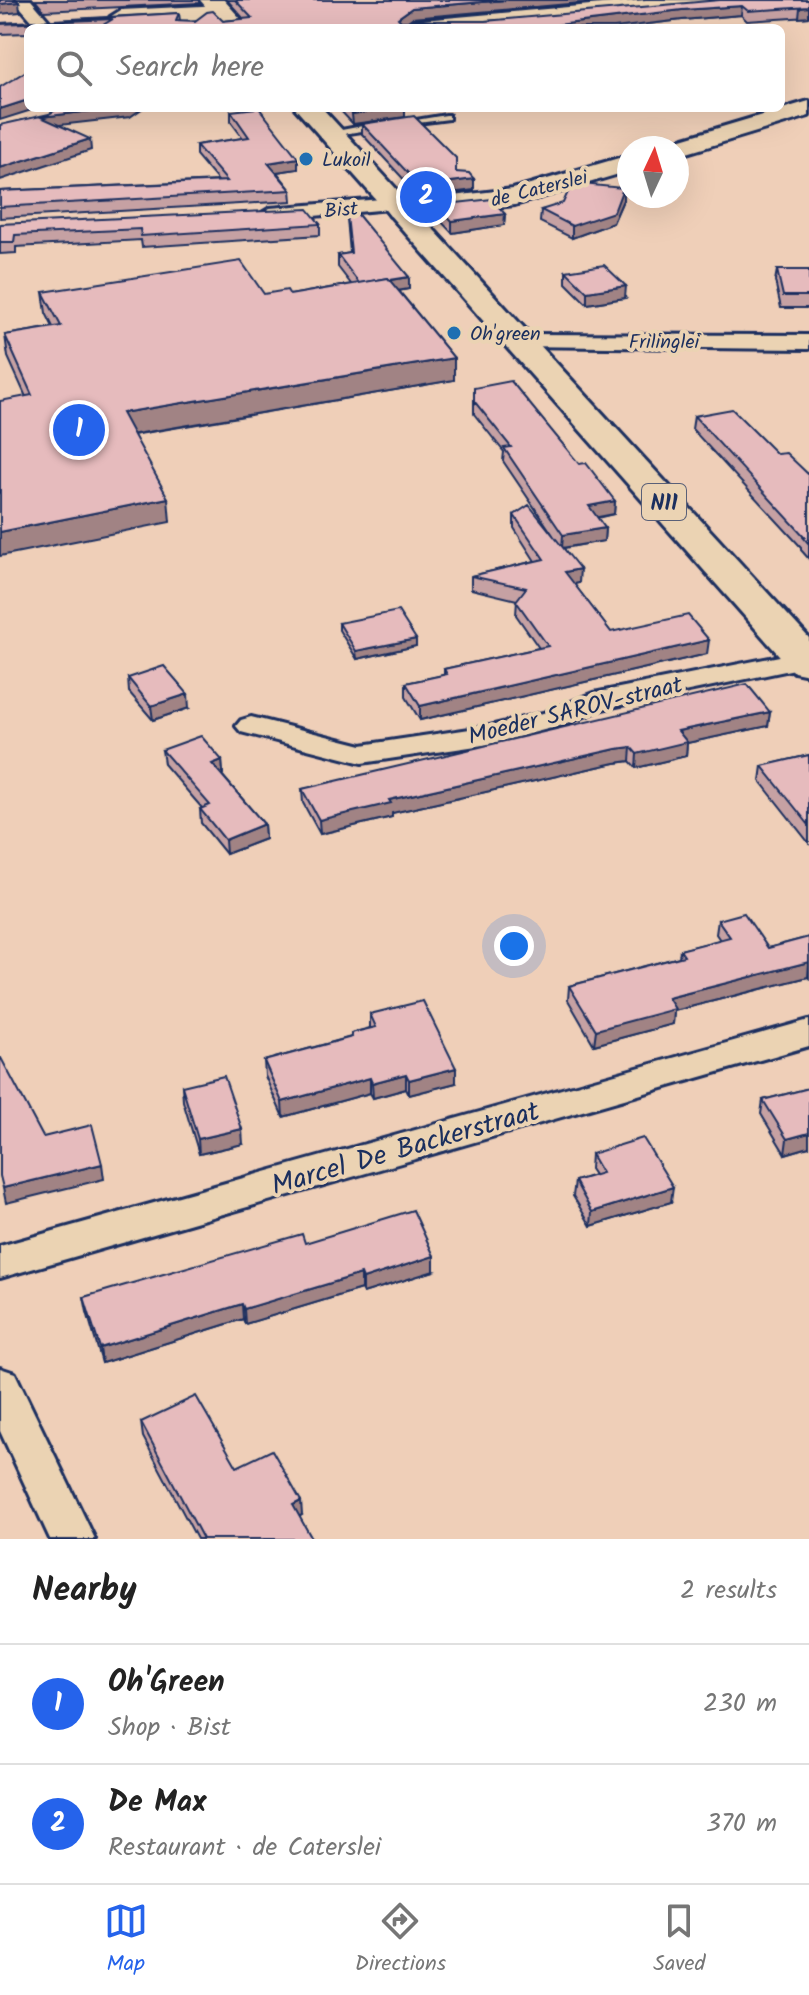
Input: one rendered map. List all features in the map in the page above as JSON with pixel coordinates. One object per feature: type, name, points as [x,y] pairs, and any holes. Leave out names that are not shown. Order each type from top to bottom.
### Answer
[{"type":"main road","name":"N11","points":[[312,112],[807,661]]},
{"type":"street","points":[[22,0],[48,21]]},
{"type":"street","points":[[456,24],[718,0]]},
{"type":"street","points":[[102,18],[212,16]]},
{"type":"street","points":[[14,23],[48,21]]},
{"type":"street","points":[[689,144],[809,108]]},
{"type":"street","name":"de Caterslei","points":[[397,207],[515,197],[617,167]]},
{"type":"street","name":"Bist","points":[[244,215],[397,207]]},
{"type":"street","name":"Frilinglei","points":[[520,341],[809,342]]},
{"type":"street","name":"Moeder SAROV-straat","points":[[251,726],[362,754],[490,735],[553,719],[594,702],[807,661]]},
{"type":"street","name":"Marcel De Backerstraat","points":[[0,1262],[809,1033]]},
{"type":"street","points":[[0,1386],[73,1539]]},
{"type":"lane","points":[[330,133],[446,117]]},
{"type":"building","points":[[0,0],[17,0],[19,2],[0,4]]},
{"type":"building","points":[[235,0],[506,0],[412,8],[398,18],[401,21],[485,21],[720,0],[809,0],[809,7],[748,11],[742,6],[682,10],[565,24],[105,24],[113,19],[0,24],[179,13],[176,20],[195,21],[213,11],[223,21],[252,18]]},
{"type":"building","points":[[24,72],[24,101],[0,109],[0,87]]},
{"type":"building","points":[[83,112],[41,117],[90,139],[0,168],[0,125],[49,114]]},
{"type":"building","points":[[232,112],[262,112],[298,158],[268,163],[291,190],[0,207],[0,191],[227,181],[196,145],[249,137]]},
{"type":"building","points":[[414,116],[456,158],[456,172],[469,173],[474,179],[420,186],[362,124]]},
{"type":"building","points":[[572,183],[617,187],[614,212],[572,226],[541,210],[563,203]]},
{"type":"building","points":[[492,199],[505,214],[452,221],[438,205]]},
{"type":"building","points":[[350,205],[409,277],[359,283],[338,255],[351,253],[346,206]]},
{"type":"building","points":[[308,209],[320,224],[141,236],[140,229],[15,235],[14,242],[0,242],[0,224]]},
{"type":"building","name":"Oh'green","points":[[241,261],[264,294],[287,290],[290,295],[388,278],[454,358],[122,413],[168,498],[0,532],[0,401],[32,395],[5,335],[61,326],[43,292]]},
{"type":"building","points":[[604,265],[626,286],[587,292],[566,271]]},
{"type":"building","points":[[777,270],[809,270],[809,296],[783,296]]},
{"type":"building","points":[[511,381],[579,464],[586,463],[615,501],[589,506],[605,528],[563,535],[504,448],[511,447],[474,401],[474,388]]},
{"type":"building","points":[[732,409],[777,454],[786,453],[809,475],[809,544],[694,416]]},
{"type":"building","points":[[529,505],[580,569],[565,572],[611,632],[688,615],[709,640],[420,706],[406,683],[447,674],[444,669],[548,646],[516,601],[526,588],[471,576],[544,559],[514,515]]},
{"type":"building","points":[[398,611],[416,639],[356,651],[339,623]]},
{"type":"building","points":[[164,666],[188,694],[151,706],[128,678]]},
{"type":"building","points":[[747,684],[770,712],[678,731],[687,742],[637,754],[631,747],[616,749],[389,800],[391,803],[319,820],[302,789]]},
{"type":"building","points":[[201,736],[222,760],[212,764],[264,824],[225,840],[200,809],[210,805],[162,750]]},
{"type":"building","points":[[809,755],[809,825],[762,766]]},
{"type":"building","points":[[744,913],[768,948],[809,937],[809,962],[668,998],[675,1009],[596,1030],[569,986],[684,956],[680,950],[730,937],[718,920]]},
{"type":"building","points":[[423,1001],[456,1068],[409,1080],[406,1074],[372,1083],[370,1078],[282,1102],[264,1061],[352,1037],[351,1033],[376,1027],[370,1014]]},
{"type":"building","points":[[0,1058],[43,1137],[92,1125],[102,1164],[3,1188],[0,1176]]},
{"type":"building","points":[[224,1076],[242,1129],[198,1139],[182,1086]]},
{"type":"building","points":[[809,1088],[809,1133],[787,1139],[763,1100]]},
{"type":"building","points":[[643,1138],[673,1187],[592,1212],[575,1181],[602,1173],[591,1154]]},
{"type":"building","points":[[413,1210],[434,1256],[363,1279],[361,1274],[244,1309],[242,1304],[100,1348],[84,1297],[302,1234],[305,1243]]},
{"type":"building","points":[[196,1396],[237,1467],[272,1450],[301,1501],[293,1505],[312,1539],[203,1539],[141,1422]]},
{"type":"place","name":"Lukoil","points":[[306,159]]},
{"type":"place","name":"De Max","points":[[426,197]]},
{"type":"place","name":"Oh'green","points":[[454,333]]},
{"type":"place","name":"Oh'Green","points":[[79,430]]}]
